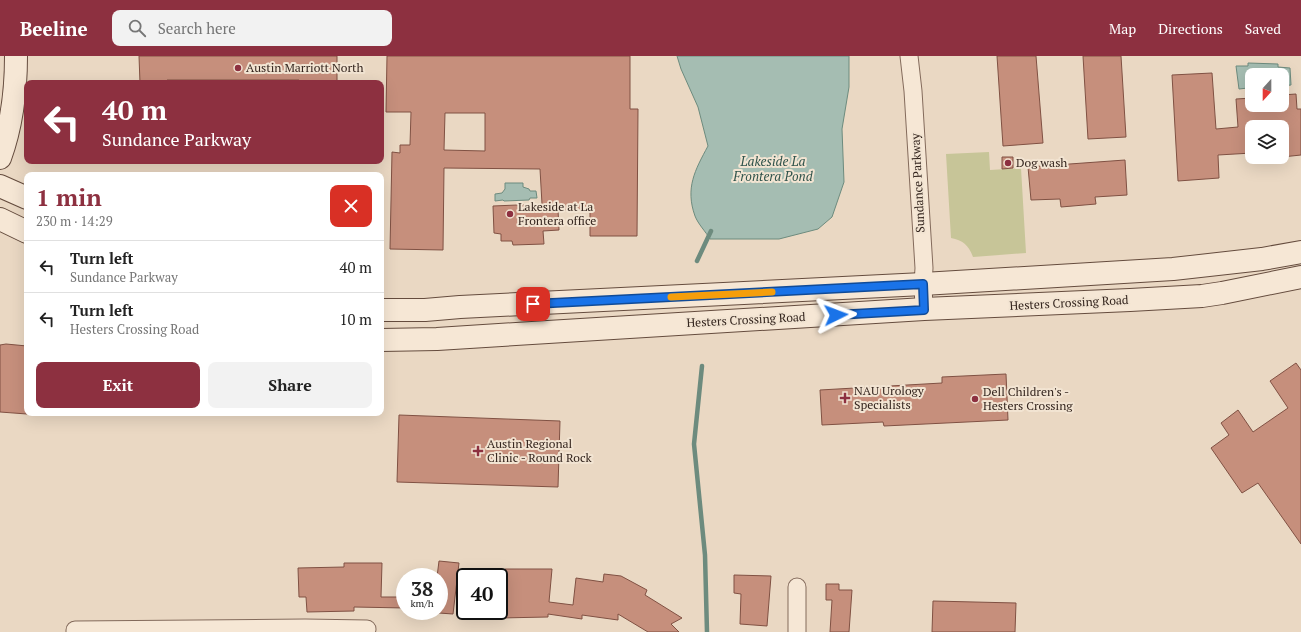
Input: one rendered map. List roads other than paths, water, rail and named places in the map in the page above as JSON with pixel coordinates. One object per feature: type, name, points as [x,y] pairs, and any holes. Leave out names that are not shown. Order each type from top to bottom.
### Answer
[{"type":"street","points":[[0,158],[9,128],[15,96],[16,56]]},
{"type":"street","name":"Sundance Parkway","points":[[909,56],[913,91],[924,268],[924,310]]},
{"type":"street","points":[[0,186],[24,197]]},
{"type":"street","points":[[0,219],[24,231]]},
{"type":"street","points":[[384,310],[425,310],[923,284],[1173,269],[1262,259],[1301,252]]},
{"type":"street","points":[[1293,279],[1296,266],[1301,264]]},
{"type":"street","name":"Hesters Crossing Road","points":[[384,340],[437,340],[924,310],[1202,296],[1293,279]]},
{"type":"street","points":[[797,587],[797,632]]},
{"type":"street","points":[[75,631],[367,629]]},
{"type":"water","name":"Lakeside La Frontera Pond","points":[[677,56],[849,56],[849,87],[842,129],[844,182],[832,217],[818,229],[779,239],[710,239],[696,219],[691,197],[691,188],[696,171],[708,146],[698,107],[681,69]]},
{"type":"water","points":[[1248,63],[1278,64],[1278,67],[1290,68],[1291,85],[1289,85],[1289,68],[1245,68],[1245,88],[1239,89],[1236,66],[1248,66]]},
{"type":"water","points":[[505,183],[523,183],[523,187],[529,189],[530,191],[536,191],[537,198],[530,198],[529,200],[495,201],[495,194],[502,193],[505,189]]},
{"type":"waterway","points":[[697,261],[711,231]]},
{"type":"waterway","points":[[702,366],[694,444],[705,555],[707,632]]},
{"type":"place","name":"Austin Marriott North","points":[[238,68]]},
{"type":"place","name":"Dog wash","points":[[1008,163]]},
{"type":"place","name":"Lakeside at La Frontera office","points":[[510,214]]},
{"type":"place","name":"NAU Urology Specialists","points":[[845,398]]},
{"type":"place","name":"Dell Children's - Hesters Crossing","points":[[975,399]]},
{"type":"place","name":"Austin Regional Clinic - Round Rock","points":[[478,451]]}]
